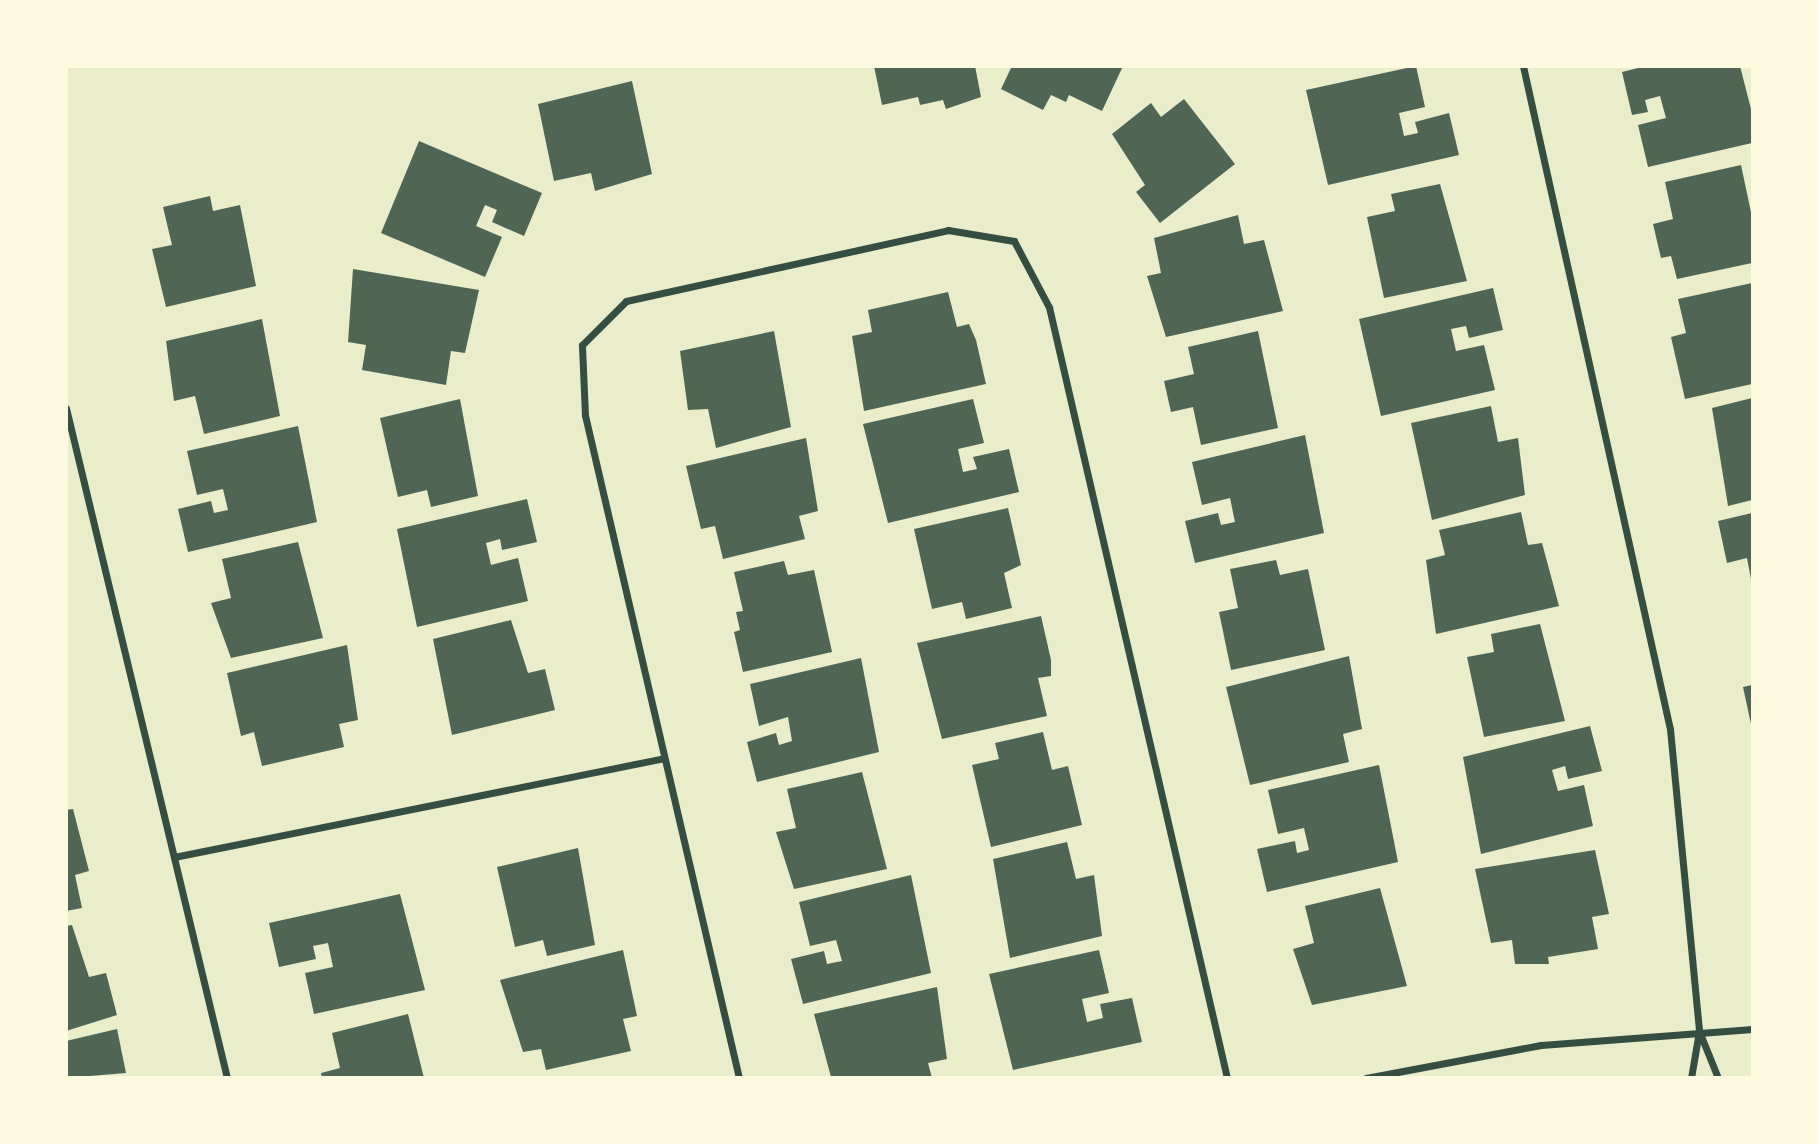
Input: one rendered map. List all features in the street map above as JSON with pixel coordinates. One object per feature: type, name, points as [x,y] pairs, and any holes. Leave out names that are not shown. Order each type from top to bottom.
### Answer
[{"type":"street","points":[[1523,66],[1670,729],[1699,1031],[1691,1077]]},
{"type":"street","points":[[739,1077],[585,415],[582,345],[626,301],[948,230],[1014,241],[1049,307],[1227,1077]]},
{"type":"street","points":[[66,408],[226,1077]]},
{"type":"street","points":[[174,857],[664,758]]},
{"type":"street","points":[[1366,1077],[1541,1045],[1752,1029]]},
{"type":"street","points":[[1699,1031],[1718,1077]]},
{"type":"building","points":[[874,66],[975,66],[981,97],[946,109],[943,100],[920,105],[918,97],[882,105]]},
{"type":"building","points":[[1012,66],[1123,66],[1102,111],[1069,95],[1066,102],[1051,95],[1043,110],[1001,89]]},
{"type":"building","points":[[1416,66],[1425,107],[1399,113],[1404,136],[1418,133],[1415,122],[1449,113],[1459,155],[1328,185],[1306,90]]},
{"type":"building","points":[[1646,66],[1740,66],[1752,113],[1752,143],[1648,167],[1638,125],[1666,118],[1660,96],[1645,100],[1648,112],[1632,115],[1622,72]]},
{"type":"building","points":[[632,81],[652,174],[595,191],[591,173],[554,181],[538,104]]},
{"type":"building","points":[[1184,99],[1235,164],[1160,223],[1136,192],[1145,185],[1112,134],[1151,103],[1161,117]]},
{"type":"building","points":[[419,141],[542,193],[524,236],[492,222],[497,210],[485,205],[476,226],[502,237],[485,277],[381,233]]},
{"type":"building","points":[[1741,165],[1752,217],[1752,263],[1677,279],[1671,256],[1661,258],[1653,224],[1673,219],[1665,182]]},
{"type":"building","points":[[1440,184],[1467,281],[1384,298],[1367,217],[1395,211],[1391,194]]},
{"type":"building","points":[[210,196],[213,211],[240,205],[256,286],[166,307],[152,249],[172,245],[163,207]]},
{"type":"building","points":[[1238,215],[1244,244],[1264,240],[1283,311],[1166,337],[1147,276],[1161,273],[1154,238]]},
{"type":"building","points":[[353,269],[479,290],[465,353],[451,351],[446,385],[362,370],[366,345],[348,342]]},
{"type":"building","points":[[1752,283],[1752,384],[1685,399],[1671,337],[1686,333],[1678,299]]},
{"type":"building","points":[[1493,288],[1503,330],[1469,338],[1466,326],[1451,329],[1456,351],[1484,345],[1495,390],[1381,416],[1359,319]]},
{"type":"building","points":[[948,292],[957,327],[969,324],[976,340],[986,384],[864,411],[852,336],[872,332],[868,310]]},
{"type":"building","points":[[262,319],[280,416],[204,434],[195,396],[174,401],[166,341]]},
{"type":"building","points":[[774,331],[791,427],[716,448],[708,409],[688,410],[680,351]]},
{"type":"building","points":[[1258,331],[1278,428],[1201,445],[1193,407],[1171,412],[1164,381],[1194,374],[1188,347]]},
{"type":"building","points":[[1752,398],[1752,500],[1728,506],[1712,408]]},
{"type":"building","points":[[460,399],[478,496],[431,507],[427,490],[398,497],[380,418]]},
{"type":"building","points":[[973,399],[984,443],[958,449],[963,472],[977,469],[973,457],[1009,449],[1019,492],[888,523],[863,424]]},
{"type":"building","points":[[1491,406],[1498,442],[1518,438],[1525,495],[1432,520],[1411,423]]},
{"type":"building","points":[[298,426],[317,522],[188,552],[178,509],[211,501],[214,513],[228,510],[223,489],[197,495],[187,451]]},
{"type":"building","points":[[1305,435],[1324,533],[1195,563],[1185,521],[1218,513],[1221,525],[1235,522],[1230,498],[1202,505],[1192,462]]},
{"type":"building","points":[[806,438],[818,511],[799,516],[805,539],[723,559],[715,526],[701,529],[686,466]]},
{"type":"building","points":[[527,499],[537,542],[502,550],[500,539],[486,543],[491,565],[518,558],[528,601],[417,627],[397,529]]},
{"type":"building","points":[[1008,508],[1021,565],[1004,573],[1012,608],[966,619],[962,602],[932,609],[914,529]]},
{"type":"building","points":[[1521,512],[1528,545],[1542,543],[1559,606],[1436,634],[1426,560],[1445,555],[1439,530]]},
{"type":"building","points":[[1752,513],[1751,579],[1747,558],[1727,563],[1718,521]]},
{"type":"building","points":[[298,542],[323,638],[231,658],[211,603],[231,598],[222,559]]},
{"type":"building","points":[[1276,560],[1280,575],[1308,569],[1325,650],[1231,670],[1219,612],[1238,608],[1230,569]]},
{"type":"building","points":[[784,561],[788,575],[814,570],[832,652],[743,672],[734,632],[740,630],[736,612],[743,611],[734,572]]},
{"type":"building","points":[[1041,616],[1051,660],[1051,676],[1038,678],[1047,716],[942,739],[917,643]]},
{"type":"building","points":[[511,620],[528,673],[545,669],[555,710],[452,735],[433,639]]},
{"type":"building","points":[[1540,624],[1565,721],[1484,737],[1467,657],[1494,652],[1491,634]]},
{"type":"building","points":[[347,645],[358,720],[339,724],[344,747],[262,766],[254,732],[241,736],[227,673]]},
{"type":"building","points":[[1349,656],[1362,729],[1343,734],[1349,762],[1250,785],[1226,687]]},
{"type":"building","points":[[861,658],[879,752],[757,782],[747,742],[776,733],[779,745],[792,741],[788,717],[759,726],[750,684]]},
{"type":"building","points":[[1752,685],[1752,724],[1751,724],[1743,687]]},
{"type":"building","points":[[1590,726],[1602,771],[1568,779],[1565,766],[1552,770],[1558,791],[1584,785],[1593,826],[1481,854],[1463,757]]},
{"type":"building","points":[[1043,732],[1052,770],[1068,766],[1082,825],[991,847],[972,765],[999,759],[995,743]]},
{"type":"building","points":[[1379,765],[1398,862],[1267,892],[1257,849],[1295,841],[1297,853],[1309,850],[1304,828],[1278,834],[1268,790]]},
{"type":"building","points":[[862,772],[887,869],[794,889],[776,832],[796,828],[787,789]]},
{"type":"building","points":[[73,809],[89,871],[75,875],[82,908],[66,911],[66,810]]},
{"type":"building","points":[[1067,842],[1076,879],[1094,875],[1102,936],[1010,958],[993,859]]},
{"type":"building","points":[[578,848],[595,945],[547,956],[543,940],[515,947],[497,867]]},
{"type":"building","points":[[1595,850],[1609,914],[1592,917],[1598,949],[1548,957],[1549,964],[1515,964],[1512,940],[1491,943],[1475,869]]},
{"type":"building","points":[[911,875],[931,973],[803,1004],[791,959],[824,951],[827,964],[842,961],[836,940],[810,946],[799,902]]},
{"type":"building","points":[[1380,888],[1407,986],[1312,1005],[1293,949],[1314,943],[1305,906]]},
{"type":"building","points":[[400,894],[425,990],[314,1014],[305,973],[333,967],[328,943],[313,946],[316,959],[279,967],[269,923]]},
{"type":"building","points":[[72,925],[89,977],[106,973],[117,1015],[66,1031],[66,926]]},
{"type":"building","points":[[623,950],[637,1016],[623,1019],[631,1051],[546,1070],[541,1049],[523,1052],[500,980]]},
{"type":"building","points":[[1099,950],[1109,993],[1082,999],[1087,1022],[1103,1018],[1100,1004],[1132,998],[1142,1042],[1013,1070],[989,974]]},
{"type":"building","points":[[937,987],[947,1059],[928,1063],[932,1078],[831,1077],[814,1014]]},
{"type":"building","points":[[408,1014],[424,1078],[322,1078],[321,1073],[340,1068],[332,1033]]},
{"type":"building","points":[[117,1029],[126,1073],[66,1078],[66,1041]]}]
